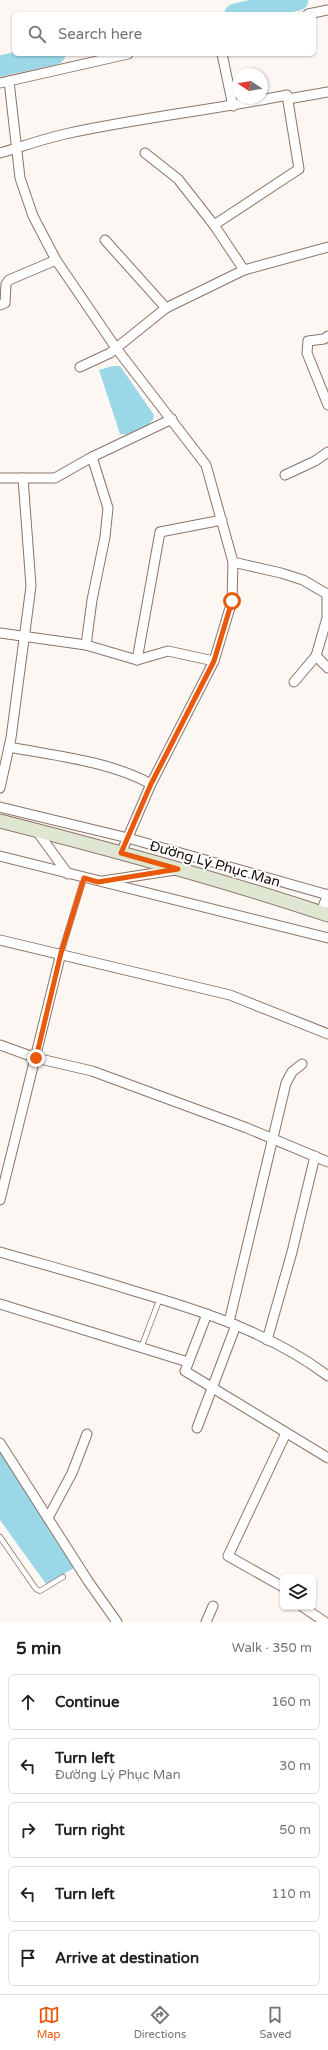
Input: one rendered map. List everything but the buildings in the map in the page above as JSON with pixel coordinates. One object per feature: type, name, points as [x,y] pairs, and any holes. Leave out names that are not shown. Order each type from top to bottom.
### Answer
[{"type":"main road","name":"Đường Lý Phục Man","points":[[0,821],[178,869],[325,914]]},
{"type":"street","points":[[316,12],[328,10]]},
{"type":"street","points":[[119,56],[5,82],[20,178],[33,216],[56,260],[116,348],[206,465],[233,562],[232,601],[214,661],[151,784],[121,853]]},
{"type":"street","points":[[222,56],[233,106]]},
{"type":"street","points":[[0,153],[63,134],[116,124],[233,106],[287,95],[288,98],[328,92]]},
{"type":"street","points":[[214,225],[299,169],[288,98]]},
{"type":"street","points":[[145,153],[178,179],[214,225],[244,270]]},
{"type":"street","points":[[105,240],[166,308]]},
{"type":"street","points":[[80,367],[102,358],[166,308],[244,270],[328,247]]},
{"type":"street","points":[[0,305],[5,302],[6,284],[12,277],[56,260]]},
{"type":"street","points":[[328,336],[324,339],[308,341],[306,353],[328,405]]},
{"type":"street","points":[[0,478],[55,478],[92,457],[172,419]]},
{"type":"street","points":[[285,475],[315,461],[328,452]]},
{"type":"street","points":[[86,645],[92,600],[105,536],[108,508],[92,457]]},
{"type":"street","points":[[0,788],[9,747],[32,586],[23,478]]},
{"type":"street","points":[[137,660],[160,532],[222,520]]},
{"type":"street","points":[[233,562],[281,572],[303,580],[327,594],[327,618],[316,656],[294,682]]},
{"type":"street","points":[[0,633],[24,635],[86,645],[137,660],[168,651],[214,661]]},
{"type":"street","points":[[316,656],[328,668]]},
{"type":"street","points":[[9,747],[70,758],[132,774],[151,784]]},
{"type":"street","points":[[0,807],[128,838],[328,895],[325,914]]},
{"type":"street","points":[[36,830],[68,874]]},
{"type":"street","points":[[0,856],[98,882],[328,938]]},
{"type":"street","points":[[98,882],[178,869]]},
{"type":"street","points":[[0,940],[61,953],[230,995],[328,1034]]},
{"type":"street","points":[[0,1200],[61,953]]},
{"type":"street","points":[[0,1046],[36,1058],[92,1071],[273,1139],[328,1162]]},
{"type":"street","points":[[197,1428],[212,1387],[232,1323],[286,1083],[292,1072],[302,1064]]},
{"type":"street","points":[[267,1340],[292,1252],[315,1156]]},
{"type":"street","points":[[0,1252],[160,1298],[232,1323],[316,1367],[328,1376]]},
{"type":"street","points":[[0,1304],[188,1362]]},
{"type":"street","points":[[207,1314],[185,1371],[328,1458]]},
{"type":"street","points":[[280,1585],[228,1556],[286,1433]]},
{"type":"street","points":[[48,1518],[72,1473],[87,1434]]},
{"type":"street","points":[[0,1443],[117,1622]]},
{"type":"street","points":[[206,1622],[213,1606]]},
{"type":"street","points":[[307,1610],[324,1622]]},
{"type":"lane","points":[[61,953],[84,878]]},
{"type":"lane","points":[[141,1348],[160,1298]]},
{"type":"lane","points":[[0,1537],[36,1589],[40,1591],[63,1577]]},
{"type":"water","points":[[112,366],[120,366],[154,415],[150,423],[145,427],[129,434],[120,434],[99,370]]},
{"type":"water","points":[[0,1451],[74,1568],[46,1584],[0,1520]]},
{"type":"waterway","points":[[244,12],[298,0]]},
{"type":"waterway","points":[[0,66],[46,56]]},
{"type":"route","points":[[36,1058],[61,953],[84,878],[98,882],[178,869],[121,853],[151,784],[214,661],[232,601]]}]
